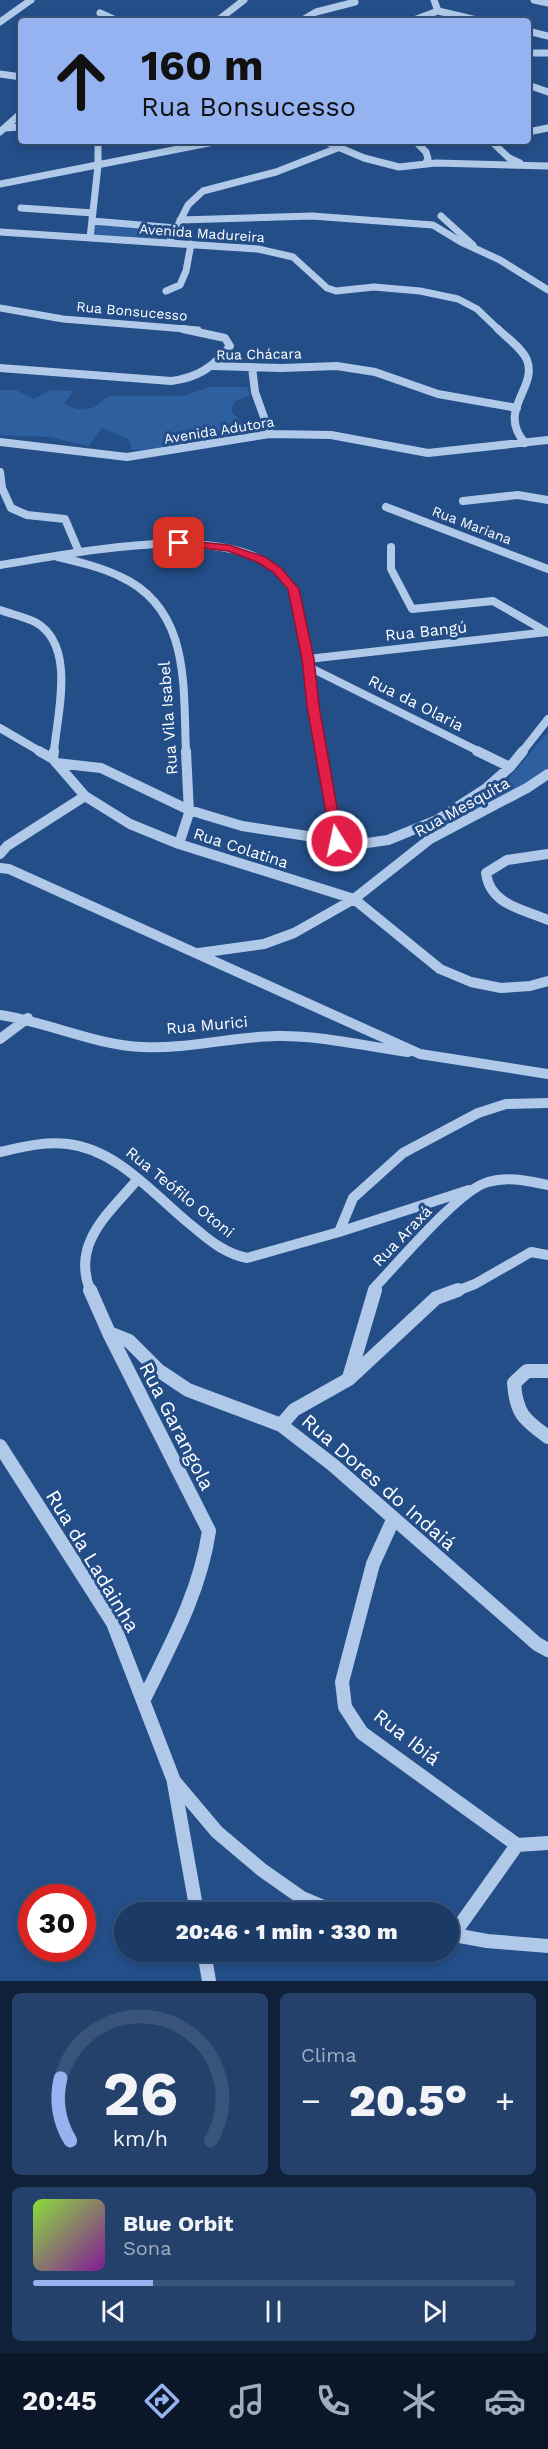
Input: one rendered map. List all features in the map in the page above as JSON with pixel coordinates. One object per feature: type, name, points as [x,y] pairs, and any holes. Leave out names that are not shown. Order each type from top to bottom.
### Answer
[{"type":"street","points":[[0,21],[31,0]]},
{"type":"street","points":[[221,18],[244,0]]},
{"type":"street","points":[[434,0],[438,12]]},
{"type":"street","points":[[534,0],[548,3]]},
{"type":"street","points":[[306,18],[316,12],[355,2]]},
{"type":"street","points":[[420,18],[438,12],[467,18]]},
{"type":"street","points":[[100,13],[111,18]]},
{"type":"street","points":[[531,32],[548,36]]},
{"type":"street","points":[[531,53],[548,53]]},
{"type":"street","points":[[0,74],[18,77]]},
{"type":"street","points":[[531,86],[548,92]]},
{"type":"street","points":[[3,130],[18,116]]},
{"type":"street","points":[[3,130],[18,128]]},
{"type":"street","points":[[531,131],[548,128]]},
{"type":"street","points":[[90,238],[98,166],[98,144]]},
{"type":"street","points":[[0,184],[204,144]]},
{"type":"street","points":[[332,144],[364,158],[399,167],[425,164],[548,166]]},
{"type":"street","points":[[418,144],[426,152],[428,159],[425,164]]},
{"type":"street","points":[[494,144],[509,158],[525,165]]},
{"type":"street","points":[[169,243],[178,224],[198,194],[213,187],[265,176],[300,165],[340,147]]},
{"type":"street","points":[[21,208],[93,213]]},
{"type":"street","points":[[92,221],[178,224],[312,216],[434,225],[548,290]]},
{"type":"street","points":[[441,216],[470,240],[475,248]]},
{"type":"street","name":"Avenida Madureira","points":[[0,232],[278,252],[293,257],[319,283],[336,291],[393,288],[439,293],[458,299],[477,309],[520,350],[527,360],[528,371],[514,427],[525,443]]},
{"type":"street","points":[[166,291],[180,285],[186,271],[191,244]]},
{"type":"street","name":"Rua Bonsucesso","points":[[0,308],[63,319],[196,330],[213,334],[227,339],[230,346],[213,366]]},
{"type":"street","name":"Rua Chácara","points":[[0,368],[171,381],[199,376],[213,366],[252,368],[337,366],[366,370],[438,394],[517,408]]},
{"type":"street","points":[[252,368],[255,392],[270,434]]},
{"type":"street","name":"Avenida Adutora","points":[[0,442],[127,457],[172,452],[270,434],[331,435],[428,453],[548,440]]},
{"type":"street","points":[[0,472],[1,494],[6,504],[18,514],[65,519],[79,552]]},
{"type":"street","points":[[463,501],[522,496],[541,497],[548,500]]},
{"type":"street","name":"Rua Mariana","points":[[386,507],[548,569]]},
{"type":"street","points":[[0,565],[79,552],[179,543],[229,548],[261,560],[277,570],[293,589],[308,663],[313,706],[337,841]]},
{"type":"street","points":[[391,547],[391,569],[412,609],[493,600],[548,632]]},
{"type":"street","name":"Rua Vila Isabel","points":[[52,556],[108,570],[128,578],[155,601],[168,622],[177,646],[182,671],[189,810],[178,844]]},
{"type":"street","points":[[0,610],[35,622],[47,631],[57,646],[62,663],[54,761]]},
{"type":"street","name":"Rua Bangú","points":[[308,663],[548,632]]},
{"type":"street","name":"Rua da Olaria","points":[[308,663],[510,767]]},
{"type":"street","points":[[0,728],[54,761],[101,768],[189,810],[242,826],[360,844],[388,840],[437,820],[485,789],[510,767],[548,719]]},
{"type":"street","name":"Rua Colatina","points":[[54,761],[85,796],[130,824],[178,844],[354,899],[440,969],[471,982],[501,988],[530,986],[548,981]]},
{"type":"street","name":"Rua Mesquita","points":[[199,954],[264,944],[294,933],[354,899],[430,839],[527,788],[548,774]]},
{"type":"street","points":[[2,850],[85,796]]},
{"type":"street","points":[[548,854],[520,856],[496,862],[486,873],[486,886],[494,898],[548,920]]},
{"type":"street","points":[[0,858],[4,869],[420,1054],[548,1074]]},
{"type":"street","name":"Rua Murici","points":[[0,1015],[28,1018],[122,1045],[145,1047],[276,1036],[315,1039],[420,1054]]},
{"type":"street","points":[[0,1039],[28,1018]]},
{"type":"street","points":[[339,1232],[353,1198],[403,1153],[478,1113],[506,1104],[548,1103]]},
{"type":"street","name":"Rua Teófilo Otoni","points":[[0,1152],[49,1142],[87,1146],[106,1154],[188,1224],[234,1256],[247,1258],[339,1232],[469,1190],[484,1180],[512,1179],[548,1185]]},
{"type":"street","name":"Rua Garangola","points":[[137,1180],[94,1230],[84,1255],[86,1281],[109,1333],[209,1532],[206,1558],[197,1587],[144,1699]]},
{"type":"street","name":"Rua Araxá","points":[[349,1379],[376,1286],[469,1190]]},
{"type":"street","points":[[281,1425],[294,1410],[349,1379],[436,1298],[475,1284],[531,1252],[548,1256]]},
{"type":"street","name":"Rua Dores do Indaiá","points":[[109,1333],[129,1341],[158,1370],[188,1390],[281,1425],[333,1465],[537,1644],[548,1650]]},
{"type":"street","points":[[548,1371],[527,1371],[514,1383],[515,1406],[527,1422],[548,1437]]},
{"type":"street","name":"Rua da Ladainha","points":[[0,1446],[112,1623],[144,1699],[174,1780]]},
{"type":"street","name":"Rua Ibiá","points":[[393,1520],[373,1564],[344,1671],[342,1682],[345,1707],[362,1733],[517,1845]]},
{"type":"street","points":[[174,1780],[195,1902]]},
{"type":"street","points":[[174,1780],[217,1832],[262,1870],[311,1902]]},
{"type":"street","points":[[459,1924],[517,1845],[548,1843]]},
{"type":"street","points":[[459,1936],[548,1946]]},
{"type":"street","points":[[206,1962],[209,1981]]},
{"type":"shaded area","points":[[93,222],[174,228],[167,242],[91,236]]},
{"type":"shaded area","points":[[209,387],[247,387],[250,395],[234,402],[231,411],[252,433],[180,447],[132,450],[129,439],[102,428],[89,446],[49,437],[0,435],[0,390],[16,390],[34,399],[51,390],[73,391],[64,404],[77,409],[93,408],[109,396],[184,396]]},
{"type":"shaded area","points":[[548,732],[548,772],[431,834],[424,829],[489,796],[503,785]]},
{"type":"route","points":[[179,543],[229,548],[261,560],[277,570],[293,589],[308,659],[313,706],[337,841]]}]
